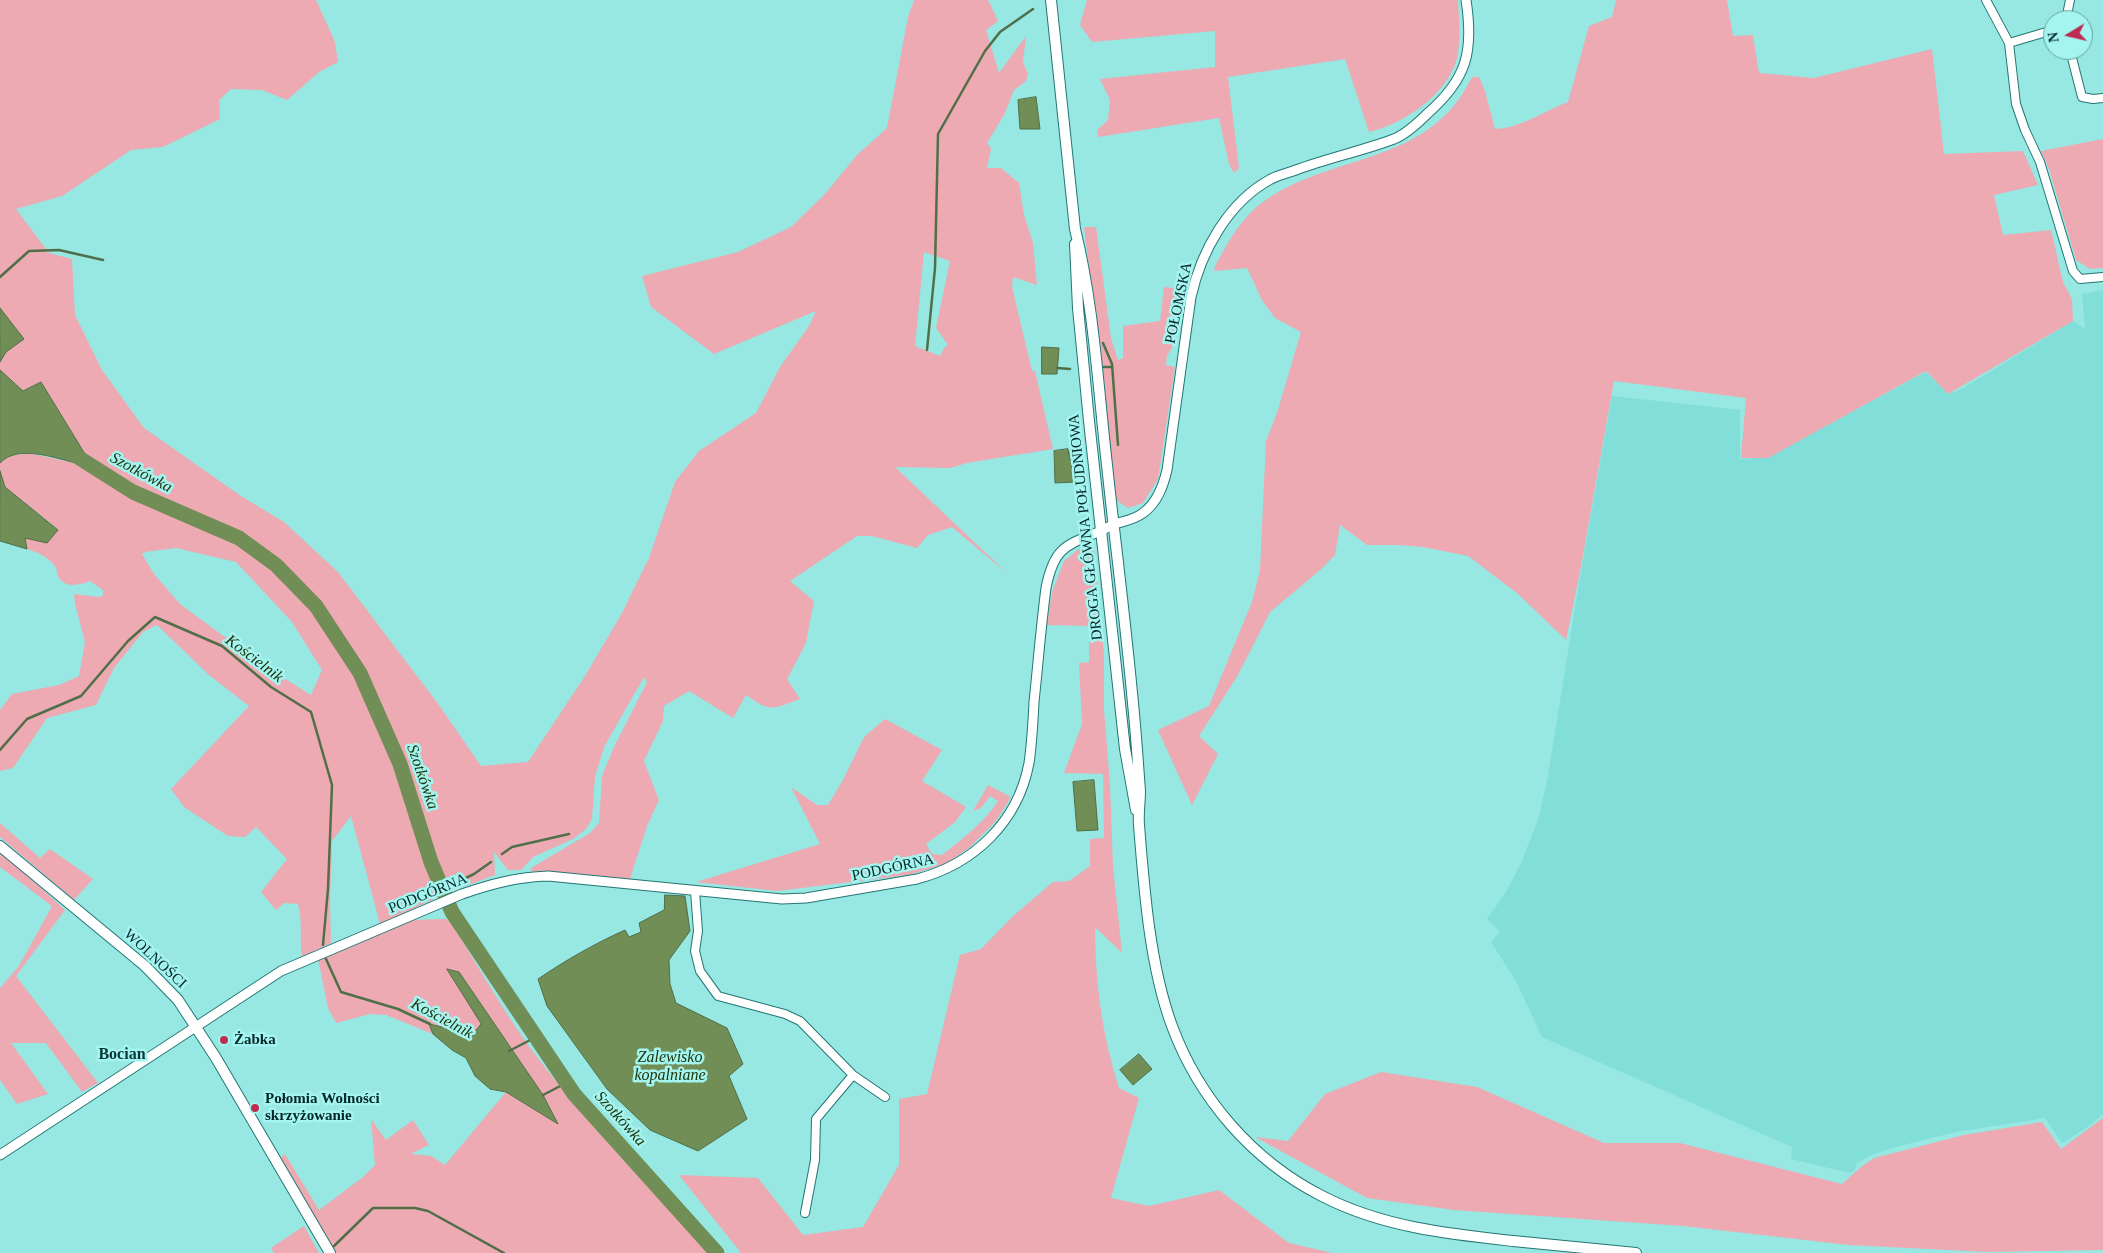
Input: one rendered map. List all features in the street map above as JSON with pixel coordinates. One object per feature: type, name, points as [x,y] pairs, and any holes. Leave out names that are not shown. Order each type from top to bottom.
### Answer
[{"type":"main road","name":"DROGA GŁÓWNA POŁUDNIOWA","points":[[1051,0],[1075,229],[1074,260],[1078,308],[1125,749],[1132,794],[1139,821],[1155,958],[1171,1023],[1189,1064],[1206,1092],[1228,1122],[1264,1158],[1323,1197],[1349,1209],[1387,1222],[1466,1236],[1636,1253]]},
{"type":"main road","name":"DROGA GŁÓWNA POŁUDNIOWA","points":[[1075,229],[1083,260],[1113,524],[1137,749],[1140,793],[1139,821]]},
{"type":"main road","name":"WOLNOŚCI","points":[[0,846],[145,966],[178,1000],[330,1253]]},
{"type":"street","name":"POŁOMSKA","points":[[1041,633],[1047,580],[1057,557],[1070,543],[1144,513],[1161,491],[1167,470],[1191,297],[1196,275],[1210,242],[1232,212],[1271,179],[1316,162],[1396,138],[1418,122],[1446,97],[1459,78],[1467,58],[1470,37],[1466,0]]},
{"type":"street","points":[[1986,0],[2009,43],[2016,104],[2024,130],[2040,162],[2073,271],[2080,279],[2103,277]]},
{"type":"street","points":[[2009,43],[2043,33]]},
{"type":"street","points":[[2073,60],[2082,96],[2093,99],[2103,98]]},
{"type":"street","name":"PODGÓRNA","points":[[0,1155],[281,971],[462,894],[490,884],[523,877],[548,876],[782,899],[806,898],[917,880],[950,868],[981,847],[1010,815],[1024,781],[1029,763],[1041,633]]},
{"type":"street","points":[[695,891],[698,931],[695,951],[700,971],[718,996],[785,1014],[800,1021],[853,1074],[885,1097]]},
{"type":"street","points":[[805,1213],[815,1160],[816,1119],[853,1074]]},
{"type":"shaded area","points":[[0,0],[316,0],[335,42],[338,62],[319,72],[287,100],[262,90],[231,89],[219,100],[220,119],[163,147],[131,150],[62,196],[16,209],[49,253],[72,259],[75,315],[102,370],[144,428],[241,496],[284,522],[338,572],[439,705],[481,766],[528,762],[585,676],[622,613],[649,558],[675,482],[699,451],[756,413],[780,367],[809,326],[816,311],[714,354],[651,307],[642,276],[738,252],[791,227],[825,194],[857,155],[887,128],[908,17],[914,0],[988,0],[998,21],[986,30],[999,73],[1026,36],[1023,62],[1028,74],[1026,81],[1014,90],[1004,115],[987,143],[991,149],[987,168],[1001,168],[1019,183],[1024,215],[1033,243],[1037,285],[1013,277],[1012,287],[1032,371],[1035,371],[1053,449],[967,463],[950,468],[895,467],[1008,574],[952,527],[928,535],[917,548],[872,536],[857,536],[790,581],[814,601],[806,643],[787,679],[800,699],[772,708],[761,705],[746,695],[733,718],[689,691],[664,706],[663,721],[644,761],[659,800],[647,826],[630,879],[532,872],[531,868],[590,833],[599,823],[602,776],[614,747],[647,682],[644,677],[605,745],[595,776],[592,819],[586,829],[573,839],[533,857],[521,870],[508,870],[494,852],[495,875],[447,893],[380,924],[351,816],[332,841],[331,943],[302,957],[298,904],[284,903],[276,910],[261,892],[287,859],[256,827],[245,837],[228,836],[184,807],[171,789],[249,706],[209,675],[157,625],[143,632],[114,668],[96,705],[47,718],[13,768],[0,771],[0,710],[12,694],[59,685],[79,676],[85,642],[74,594],[100,597],[103,595],[103,590],[90,581],[77,585],[64,583],[58,576],[56,568],[51,561],[27,549],[24,538],[58,529],[5,487],[0,471],[0,463],[7,456],[28,453],[79,464],[73,454],[87,459],[41,382],[23,391],[0,370],[0,362],[6,352],[7,319],[0,308]],"holes":[[[924,252],[950,261],[936,328],[948,345],[940,356],[915,346]],[[176,548],[236,562],[292,622],[322,670],[311,695],[271,670],[254,653],[222,635],[180,604],[154,574],[142,554]]]},
{"type":"shaded area","points":[[1087,0],[1458,0],[1457,58],[1444,84],[1423,106],[1396,122],[1369,132],[1345,59],[1228,77],[1239,168],[1234,173],[1229,164],[1219,118],[1098,137],[1097,130],[1108,120],[1110,100],[1100,79],[1215,67],[1215,31],[1092,42],[1080,25]]},
{"type":"shaded area","points":[[1616,0],[1727,0],[1733,36],[1753,35],[1759,73],[1814,78],[1932,49],[1944,154],[2023,151],[2038,185],[1994,195],[2003,235],[2051,230],[2063,282],[2072,299],[2073,321],[1948,394],[1926,371],[1768,458],[1741,458],[1746,398],[1614,381],[1566,640],[1517,593],[1468,556],[1423,547],[1367,545],[1340,525],[1335,555],[1270,612],[1238,675],[1199,736],[1218,754],[1192,805],[1158,730],[1209,706],[1252,602],[1260,570],[1266,441],[1277,413],[1301,332],[1275,318],[1262,300],[1247,268],[1214,271],[1215,266],[1239,226],[1259,205],[1286,188],[1315,175],[1403,144],[1430,128],[1453,107],[1472,77],[1479,77],[1485,91],[1495,129],[1514,126],[1568,102],[1589,26],[1612,17]]},
{"type":"shaded area","points":[[2103,139],[2103,268],[2090,269],[2076,260],[2049,169],[2041,151]]},
{"type":"shaded area","points":[[1084,227],[1096,227],[1111,338],[1118,360],[1123,358],[1123,326],[1160,321],[1164,287],[1185,289],[1181,308],[1172,310],[1172,316],[1179,320],[1174,344],[1167,356],[1166,365],[1175,367],[1158,479],[1143,503],[1128,508],[1117,501],[1114,489]]},
{"type":"shaded area","points":[[2103,290],[2103,1114],[2089,1126],[2062,1143],[2045,1118],[1956,1132],[1892,1148],[1869,1156],[1857,1163],[1854,1171],[1850,1173],[1791,1159],[1792,1147],[1542,1037],[1516,981],[1491,942],[1500,932],[1487,919],[1506,892],[1521,863],[1539,817],[1548,776],[1612,396],[1740,410],[1740,459],[1768,457],[1926,372],[1948,394],[1960,390],[2073,321],[2085,329],[2082,294]]},
{"type":"shaded area","points":[[1080,548],[1094,550],[1104,654],[1104,710],[1110,785],[1113,866],[1122,953],[1095,927],[1098,988],[1108,1048],[1119,1088],[1139,1098],[1111,1198],[1149,1206],[1219,1190],[1289,1243],[1332,1253],[741,1253],[679,1175],[758,1178],[803,1235],[863,1227],[899,1165],[899,1099],[927,1094],[960,955],[981,949],[1013,916],[1053,882],[1069,881],[1090,866],[1090,839],[1104,838],[1103,774],[1064,773],[1082,724],[1079,663],[1089,662],[1089,626],[1047,625],[1052,592],[1064,561]]},
{"type":"shaded area","points":[[885,719],[942,750],[922,781],[966,807],[955,822],[926,844],[932,854],[942,855],[972,830],[992,809],[998,801],[990,796],[981,808],[973,811],[988,785],[1011,797],[996,821],[970,847],[946,864],[908,875],[777,891],[696,882],[820,844],[791,787],[817,805],[828,805],[843,780],[864,737]]},
{"type":"shaded area","points":[[0,823],[40,858],[50,849],[93,879],[74,900],[0,837]]},
{"type":"shaded area","points":[[0,850],[65,910],[16,976],[98,1083],[82,1092],[46,1043],[11,1043],[48,1094],[17,1104],[0,1080],[0,988],[19,966],[52,906],[0,867]]},
{"type":"shaded area","points":[[446,919],[452,924],[520,1034],[573,1103],[618,1154],[712,1253],[336,1253],[307,1207],[281,1158],[285,1154],[319,1210],[363,1177],[375,1165],[371,1119],[386,1140],[413,1120],[429,1145],[411,1154],[431,1156],[445,1165],[506,1092],[557,1123],[543,1095],[459,972],[481,1024],[473,1034],[432,1025],[425,1021],[429,1024],[433,1034],[386,1015],[370,1014],[336,1023],[328,1008],[318,959],[331,951],[412,920]]},
{"type":"shaded area","points":[[1381,1072],[1477,1087],[1604,1143],[1680,1143],[1842,1184],[1874,1158],[1964,1135],[2042,1122],[2061,1149],[2103,1118],[2103,1250],[1987,1252],[1849,1245],[1683,1226],[1454,1210],[1367,1198],[1255,1137],[1288,1141],[1325,1094]]},
{"type":"shaded area","points":[[304,1226],[319,1253],[274,1253],[271,1248]]},
{"type":"water","points":[[1036,97],[1040,129],[1020,129],[1018,100]]},
{"type":"water","points":[[0,308],[24,339],[6,352],[0,362]]},
{"type":"water","points":[[1042,347],[1059,348],[1057,374],[1042,374]]},
{"type":"water","points":[[0,370],[23,391],[41,382],[88,459],[73,455],[80,464],[49,456],[27,453],[8,457],[0,463]]},
{"type":"water","points":[[1068,449],[1075,482],[1055,483],[1054,451]]},
{"type":"water","points":[[0,471],[5,487],[58,530],[47,543],[25,538],[27,549],[0,541]]},
{"type":"water","points":[[1094,780],[1098,830],[1077,831],[1073,782]]},
{"type":"water","name":"Zalewisko kopalniane","points":[[665,895],[685,896],[690,931],[669,960],[670,984],[676,1003],[727,1028],[743,1064],[729,1076],[747,1119],[698,1151],[650,1130],[607,1089],[547,1006],[538,979],[580,953],[625,930],[629,937],[641,932],[639,923],[664,910]]},
{"type":"water","points":[[447,969],[459,972],[543,1095],[558,1124],[506,1092],[490,1089],[475,1076],[466,1058],[452,1050],[433,1034],[429,1024],[473,1034],[481,1024]]},
{"type":"water","points":[[1139,1054],[1152,1069],[1133,1085],[1120,1070]]},
{"type":"waterway","points":[[927,350],[935,268],[938,134],[985,51],[1000,32],[1033,9]]},
{"type":"waterway","points":[[0,277],[29,251],[59,250],[103,260]]},
{"type":"waterway","points":[[1103,343],[1112,364],[1118,445]]},
{"type":"waterway","points":[[1104,367],[1112,367]]},
{"type":"waterway","points":[[1057,368],[1070,369]]},
{"type":"waterway","name":"Szotkówka","points":[[56,446],[73,454],[133,492],[239,538],[276,565],[316,606],[360,673],[400,764],[431,862],[452,912],[574,1094],[717,1253]]},
{"type":"waterway","points":[[1069,453],[1078,447]]},
{"type":"waterway","name":"Kościelnik","points":[[0,750],[27,719],[81,696],[128,641],[155,617],[222,646],[271,687],[311,712],[332,785],[328,889],[323,945]]},
{"type":"waterway","points":[[502,854],[512,847],[569,834]]},
{"type":"waterway","points":[[443,889],[474,874],[491,862]]},
{"type":"waterway","name":"Kościelnik","points":[[326,959],[341,992],[398,1009],[430,1024]]},
{"type":"waterway","name":"Kościelnik","points":[[509,1051],[536,1037]]},
{"type":"waterway","points":[[543,1095],[566,1083]]},
{"type":"waterway","points":[[334,1246],[373,1208],[415,1208],[428,1211],[504,1253]]},
{"type":"place","name":"Żabka","points":[[224,1040]]},
{"type":"place","name":"Połomia Wolności skrzyżowanie","points":[[255,1108]]},
{"type":"district","name":"Bocian","points":[[122,1055]]}]
